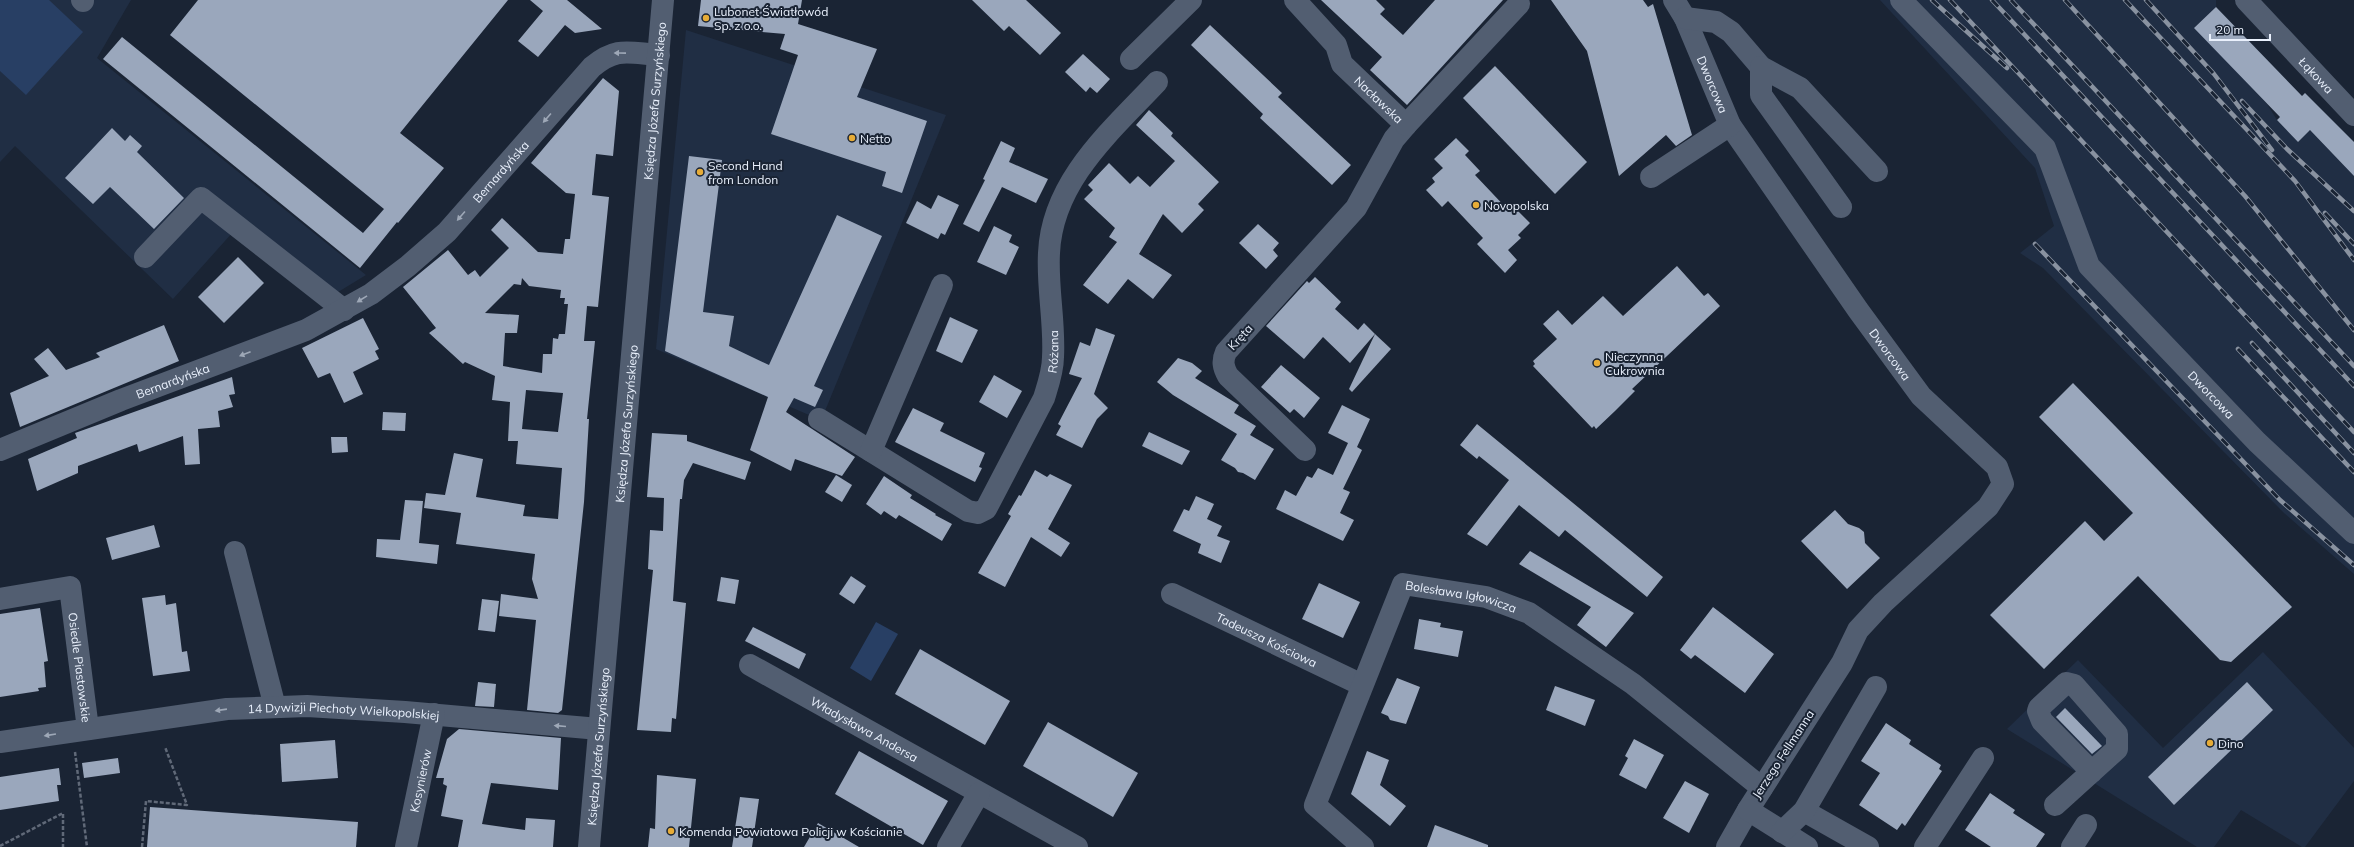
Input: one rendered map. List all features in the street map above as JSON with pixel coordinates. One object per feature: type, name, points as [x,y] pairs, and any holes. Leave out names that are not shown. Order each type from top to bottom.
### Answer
[{"type":"street","name":"Księdza Józefa Surzyńskiego","points":[[589,847],[663,0]]},
{"type":"street","points":[[1131,59],[1191,0]]},
{"type":"street","name":"Nacławska","points":[[1295,0],[1336,45],[1342,64],[1406,125],[1394,139],[1356,208],[1326,241]]},
{"type":"street","name":"Dworcowa","points":[[1901,0],[2045,148],[2089,266],[2257,442],[2354,532]]},
{"type":"street","name":"Łąkowa","points":[[2256,3],[2354,115]]},
{"type":"street","points":[[1406,125],[1519,4]]},
{"type":"street","points":[[1680,9],[1716,22],[1731,32],[1761,67],[1800,88],[1877,171]]},
{"type":"street","name":"Dworcowa","points":[[1680,9],[1730,125],[1858,310],[1921,396],[1997,467],[2003,484],[1988,507],[1883,603],[1858,630],[1842,663]]},
{"type":"street","name":"Bernardyńska","points":[[0,450],[121,400],[306,330],[344,310],[408,266],[447,232],[592,67],[603,58],[615,52],[659,55]]},
{"type":"street","points":[[1761,67],[1761,95],[1841,207]]},
{"type":"street","name":"Różana","points":[[819,419],[968,511],[978,513],[986,509],[1044,398],[1050,378],[1053,357],[1049,253],[1053,223],[1063,196],[1095,148],[1157,82]]},
{"type":"street","points":[[1651,177],[1730,125]]},
{"type":"street","points":[[145,257],[201,198],[344,310]]},
{"type":"street","name":"Kręta","points":[[1305,450],[1228,376],[1224,368],[1223,358],[1226,352],[1326,241]]},
{"type":"street","points":[[872,451],[942,285]]},
{"type":"street","points":[[235,552],[274,707]]},
{"type":"street","name":"Bolesława Igłowicza","points":[[1364,847],[1315,805],[1403,584],[1486,597],[1529,613],[1633,684],[1762,788]]},
{"type":"street","name":"Osiedle Piastowskie","points":[[0,599],[70,587],[88,729],[0,742]]},
{"type":"street","name":"Tadeusza Kościowa","points":[[1172,594],[1362,685]]},
{"type":"street","name":"Jerzego Fellmanna","points":[[1727,847],[1748,810],[1842,663]]},
{"type":"street","name":"Władysława Andersa","points":[[750,665],[1077,847]]},
{"type":"street","points":[[1782,832],[1804,811],[1876,687]]},
{"type":"street","name":"14 Dywizji Piechoty Wielkopolskiej","points":[[88,729],[227,709],[307,706],[434,714],[599,729]]},
{"type":"street","name":"Kosynierów","points":[[406,847],[434,714]]},
{"type":"street","points":[[1925,847],[1983,758]]},
{"type":"street","points":[[2055,805],[2092,772]]},
{"type":"street","points":[[948,847],[979,793]]},
{"type":"street","points":[[1748,810],[1807,847]]},
{"type":"street","points":[[1804,811],[1868,847]]},
{"type":"street","points":[[2072,847],[2086,825]]},
{"type":"path","points":[[142,847],[146,801],[187,805],[165,747]]},
{"type":"path","points":[[75,752],[87,847]]},
{"type":"path","points":[[0,846],[63,813],[63,847]]},
{"type":"shaded area","points":[[0,0],[131,0],[97,58],[366,275],[320,303],[233,232],[173,299],[15,146],[0,162]]},
{"type":"shaded area","points":[[0,0],[49,0],[83,32],[26,95],[0,71]]},
{"type":"shaded area","points":[[1880,0],[2216,0],[2216,7],[2195,27],[2267,104],[2277,120],[2298,142],[2310,130],[2354,176],[2354,574],[2284,513],[2043,268],[2020,253],[2054,226],[2035,168]]},
{"type":"shaded area","points":[[686,30],[946,115],[825,411],[809,415],[656,349]]},
{"type":"shaded area","points":[[876,622],[898,634],[871,681],[850,668]]},
{"type":"shaded area","points":[[2263,652],[2354,748],[2354,781],[2305,847],[2302,847],[2241,810],[2214,847],[2197,847],[2007,729],[2078,660],[2163,748]]},
{"type":"building","points":[[198,0],[508,0],[400,133],[444,168],[398,223],[397,222],[360,268],[103,59],[122,37],[363,233],[384,209],[170,35]]},
{"type":"building","points":[[530,0],[567,0],[602,29],[575,33],[565,25],[538,57],[518,41],[543,11]]},
{"type":"building","points":[[701,0],[802,0],[798,24],[877,49],[857,97],[927,121],[902,193],[882,186],[886,172],[771,134],[798,55],[780,49],[785,34],[698,26]]},
{"type":"building","points":[[972,0],[1026,0],[1061,33],[1040,55],[1009,26],[1004,31]]},
{"type":"building","points":[[1321,0],[1376,0],[1385,9],[1380,14],[1403,35],[1435,0],[1503,0],[1407,105],[1370,70],[1382,57]]},
{"type":"building","points":[[1551,0],[1643,0],[1648,7],[1653,4],[1692,135],[1676,146],[1666,135],[1619,176],[1587,51]]},
{"type":"building","points":[[2216,7],[2302,96],[2305,93],[2354,142],[2354,176],[2310,130],[2298,142],[2277,120],[2280,117],[2194,28]]},
{"type":"building","points":[[1210,25],[1282,93],[1278,97],[1351,165],[1332,185],[1260,118],[1263,114],[1191,45]]},
{"type":"building","points":[[1083,54],[1110,79],[1097,93],[1090,87],[1086,92],[1065,72]]},
{"type":"building","points":[[1495,66],[1587,162],[1555,194],[1463,98]]},
{"type":"building","points":[[603,78],[619,91],[613,156],[596,154],[592,195],[609,197],[598,307],[587,306],[584,341],[595,341],[587,419],[589,419],[584,502],[562,710],[558,713],[527,710],[536,620],[499,616],[501,594],[538,599],[532,579],[535,554],[456,544],[461,513],[424,508],[426,493],[445,495],[454,453],[483,459],[476,497],[525,505],[523,516],[558,519],[562,468],[516,464],[518,441],[508,441],[510,402],[492,400],[495,376],[465,362],[463,364],[429,333],[436,328],[403,287],[448,250],[468,275],[475,270],[480,277],[509,248],[491,230],[502,218],[538,252],[563,254],[565,239],[570,239],[575,194],[566,193],[531,163]],"holes":[[[522,278],[529,286],[561,290],[560,298],[565,298],[564,304],[568,304],[565,334],[559,334],[558,339],[553,338],[552,354],[543,354],[542,373],[503,366],[505,333],[517,333],[519,315],[485,313],[514,284],[521,285]],[[526,390],[563,393],[558,432],[522,429]]]},
{"type":"building","points":[[1149,110],[1173,133],[1171,136],[1219,182],[1198,204],[1204,210],[1182,233],[1163,214],[1139,254],[1172,275],[1153,299],[1128,279],[1108,304],[1083,285],[1117,242],[1109,237],[1115,228],[1084,199],[1093,190],[1088,185],[1109,163],[1130,184],[1138,176],[1150,187],[1175,161],[1136,125]]},
{"type":"building","points":[[112,128],[125,141],[130,135],[142,146],[137,152],[184,198],[154,229],[110,187],[93,204],[65,178]]},
{"type":"building","name":"Novopolska","points":[[1456,138],[1469,151],[1465,155],[1480,171],[1475,175],[1510,212],[1515,208],[1530,223],[1518,235],[1521,238],[1508,250],[1517,260],[1505,273],[1477,244],[1483,238],[1448,201],[1442,207],[1426,190],[1435,182],[1432,178],[1443,168],[1434,159]]},
{"type":"building","points":[[1001,141],[1015,148],[1009,162],[1048,179],[1036,203],[1002,187],[979,232],[963,224],[985,180],[983,179]]},
{"type":"building","points":[[689,156],[722,160],[703,312],[734,316],[729,346],[769,365],[837,215],[882,236],[814,386],[823,390],[815,407],[794,398],[786,412],[855,457],[842,476],[795,459],[791,471],[750,450],[768,397],[665,351]]},
{"type":"building","points":[[938,195],[959,205],[945,235],[941,233],[938,239],[906,223],[917,201],[931,209]]},
{"type":"building","points":[[1258,224],[1279,243],[1273,250],[1278,256],[1266,269],[1239,243]]},
{"type":"building","points":[[994,226],[1012,235],[1009,242],[1019,247],[1006,275],[977,262]]},
{"type":"building","points":[[238,257],[264,283],[224,323],[198,297]]},
{"type":"building","name":"Nieczynna Cukrownia","points":[[1677,266],[1704,296],[1708,293],[1720,306],[1632,389],[1635,391],[1615,411],[1596,429],[1594,426],[1592,428],[1533,366],[1535,364],[1533,361],[1557,339],[1543,324],[1558,310],[1572,325],[1603,296],[1623,316]]},
{"type":"building","points":[[1315,277],[1341,302],[1335,309],[1358,330],[1364,323],[1375,334],[1350,363],[1323,337],[1304,359],[1266,326],[1307,281],[1309,283]]},
{"type":"building","points":[[950,317],[978,330],[962,363],[936,351]]},
{"type":"building","points":[[363,318],[379,349],[375,351],[379,359],[353,372],[363,394],[344,403],[330,373],[318,378],[302,348]]},
{"type":"building","points":[[164,325],[179,361],[20,427],[10,393],[49,376],[34,359],[48,348],[66,370],[100,357],[96,353]]},
{"type":"building","points":[[1096,328],[1115,335],[1094,394],[1108,408],[1097,419],[1082,448],[1056,435],[1061,426],[1058,424],[1082,378],[1069,374],[1080,342],[1090,346]]},
{"type":"building","points":[[1375,334],[1391,349],[1352,392],[1349,389]]},
{"type":"building","points":[[1178,358],[1192,363],[1202,371],[1195,378],[1239,405],[1234,413],[1256,426],[1250,435],[1274,449],[1255,480],[1243,473],[1238,472],[1235,468],[1221,460],[1237,434],[1173,395],[1157,382]]},
{"type":"building","points":[[1281,365],[1320,398],[1304,418],[1294,409],[1290,413],[1261,387]]},
{"type":"building","points":[[994,375],[1022,391],[1007,418],[979,402]]},
{"type":"building","points":[[232,377],[235,394],[229,395],[233,407],[218,411],[220,427],[198,429],[200,464],[185,465],[183,436],[139,452],[137,444],[78,466],[78,473],[37,491],[28,459],[77,438],[75,433]]},
{"type":"building","points":[[2073,383],[2292,607],[2231,662],[2220,660],[2138,576],[2044,669],[1990,615],[2085,521],[2104,541],[2133,513],[2039,417]]},
{"type":"building","points":[[1342,405],[1370,419],[1357,447],[1362,450],[1343,489],[1350,492],[1340,513],[1354,520],[1343,541],[1276,509],[1285,490],[1296,496],[1307,476],[1312,478],[1318,468],[1333,475],[1348,443],[1328,433]]},
{"type":"building","points":[[913,408],[944,423],[940,431],[985,453],[979,467],[982,468],[975,482],[895,442]]},
{"type":"building","points":[[383,412],[406,413],[405,431],[382,430]]},
{"type":"building","points":[[1477,424],[1663,577],[1647,597],[1565,530],[1559,537],[1519,505],[1487,546],[1467,534],[1509,480],[1479,456],[1477,459],[1460,445]]},
{"type":"building","points":[[1149,432],[1190,451],[1182,465],[1142,446]]},
{"type":"building","points":[[652,433],[687,435],[687,441],[751,462],[745,480],[693,463],[684,480],[682,499],[680,499],[673,601],[686,603],[676,719],[672,718],[671,732],[637,730],[653,570],[648,569],[650,530],[663,531],[664,498],[647,497]]},
{"type":"building","points":[[331,437],[347,437],[348,452],[332,453]]},
{"type":"building","points":[[1035,470],[1047,477],[1050,474],[1072,485],[1048,529],[1070,543],[1061,557],[1031,537],[1005,587],[978,573],[1011,516],[1008,514],[1019,495],[1021,496]]},
{"type":"building","points":[[836,475],[852,485],[842,502],[825,492]]},
{"type":"building","points":[[884,476],[912,495],[910,498],[936,514],[935,515],[952,524],[942,541],[899,515],[896,519],[884,511],[881,515],[866,504]]},
{"type":"building","points":[[1196,496],[1214,504],[1207,519],[1222,526],[1217,536],[1230,541],[1221,563],[1198,553],[1201,544],[1173,531],[1184,509],[1189,511]]},
{"type":"building","points":[[405,500],[423,501],[419,543],[439,545],[437,564],[376,557],[377,539],[400,540]]},
{"type":"building","points":[[1835,510],[1848,524],[1859,528],[1864,532],[1865,543],[1880,558],[1847,589],[1801,541]]},
{"type":"building","points":[[154,525],[160,547],[112,560],[106,538]]},
{"type":"building","points":[[1530,551],[1634,613],[1606,647],[1577,625],[1591,607],[1519,564]]},
{"type":"building","points":[[851,576],[866,586],[854,604],[839,594]]},
{"type":"building","points":[[721,577],[739,580],[735,604],[717,601]]},
{"type":"building","points":[[1319,583],[1360,602],[1343,638],[1302,619]]},
{"type":"building","points":[[165,595],[166,605],[176,603],[182,652],[187,651],[190,671],[153,676],[142,598]]},
{"type":"building","points":[[482,599],[499,601],[495,632],[478,630]]},
{"type":"building","points":[[1713,607],[1774,654],[1745,693],[1695,655],[1691,659],[1680,650]]},
{"type":"building","points":[[40,608],[48,661],[44,662],[46,687],[38,688],[39,691],[0,697],[0,614]]},
{"type":"building","points":[[1419,619],[1441,623],[1440,627],[1463,631],[1458,657],[1414,649]]},
{"type":"building","points":[[753,627],[806,654],[799,669],[745,641]]},
{"type":"building","points":[[920,649],[1010,701],[985,745],[895,694]]},
{"type":"building","points":[[1397,678],[1420,687],[1406,724],[1390,720],[1388,716],[1381,713]]},
{"type":"building","points":[[478,682],[496,684],[494,707],[475,706]]},
{"type":"building","name":"Dino","points":[[2247,682],[2273,710],[2174,805],[2148,777]]},
{"type":"building","points":[[1555,686],[1595,700],[1585,726],[1546,710]]},
{"type":"building","points":[[2065,708],[2102,746],[2092,754],[2056,717]]},
{"type":"building","points":[[1048,722],[1138,773],[1113,817],[1023,766]]},
{"type":"building","points":[[1886,723],[1911,740],[1909,744],[1941,765],[1939,769],[1942,771],[1905,826],[1902,823],[1897,830],[1859,805],[1880,773],[1861,761]]},
{"type":"building","points":[[459,729],[561,738],[558,790],[491,783],[482,824],[525,830],[526,818],[555,820],[553,847],[458,847],[463,820],[441,816],[447,786],[443,784],[444,778],[436,778],[447,739]]},
{"type":"building","points":[[1634,739],[1664,755],[1646,789],[1619,775],[1628,758],[1625,756]]},
{"type":"building","points":[[335,740],[338,778],[282,782],[280,744]]},
{"type":"building","points":[[859,751],[948,801],[923,845],[835,794]]},
{"type":"building","points":[[1367,751],[1389,760],[1380,785],[1406,806],[1390,826],[1351,794]]},
{"type":"building","points":[[118,758],[120,773],[84,778],[82,763]]},
{"type":"building","points":[[59,768],[61,785],[57,785],[59,801],[0,810],[0,777]]},
{"type":"building","points":[[657,775],[696,779],[689,847],[648,847],[650,828],[655,829]]},
{"type":"building","points":[[1685,781],[1709,794],[1689,833],[1663,818]]},
{"type":"building","points":[[1990,793],[2015,810],[2013,813],[2045,834],[2036,847],[1991,847],[1965,830]]},
{"type":"building","points":[[740,797],[759,799],[752,847],[732,847]]},
{"type":"building","points":[[150,807],[358,822],[356,847],[147,847]]},
{"type":"building","points":[[818,823],[859,847],[804,847]]},
{"type":"building","points":[[1435,825],[1488,845],[1488,847],[1427,847]]},
{"type":"railway","points":[[1932,0],[2007,68]]},
{"type":"railway","points":[[1950,0],[2354,432]]},
{"type":"railway","points":[[1992,0],[2354,386]]},
{"type":"railway","points":[[2011,0],[2354,366]]},
{"type":"railway","points":[[2065,0],[2245,196],[2354,330]]},
{"type":"railway","points":[[2125,0],[2295,181],[2354,260]]},
{"type":"railway","points":[[2146,0],[2214,74],[2272,150]]},
{"type":"railway","points":[[2242,101],[2287,149],[2354,211]]},
{"type":"railway","points":[[2325,213],[2354,244]]},
{"type":"railway","points":[[2035,244],[2280,500],[2354,565]]},
{"type":"railway","points":[[2252,343],[2354,453]]},
{"type":"railway","points":[[2238,349],[2354,472]]},
{"type":"place","name":"Lubonet Światłowód Sp. z o.o.","points":[[706,18]]},
{"type":"place","name":"Netto","points":[[852,138]]},
{"type":"place","name":"Second Hand from London","points":[[700,172]]},
{"type":"place","name":"Novopolska","points":[[1476,205]]},
{"type":"place","name":"Nieczynna Cukrownia","points":[[1597,363]]},
{"type":"place","name":"Dino","points":[[2210,743]]},
{"type":"place","name":"Komenda Powiatowa Policji w Kościanie","points":[[671,831]]}]
